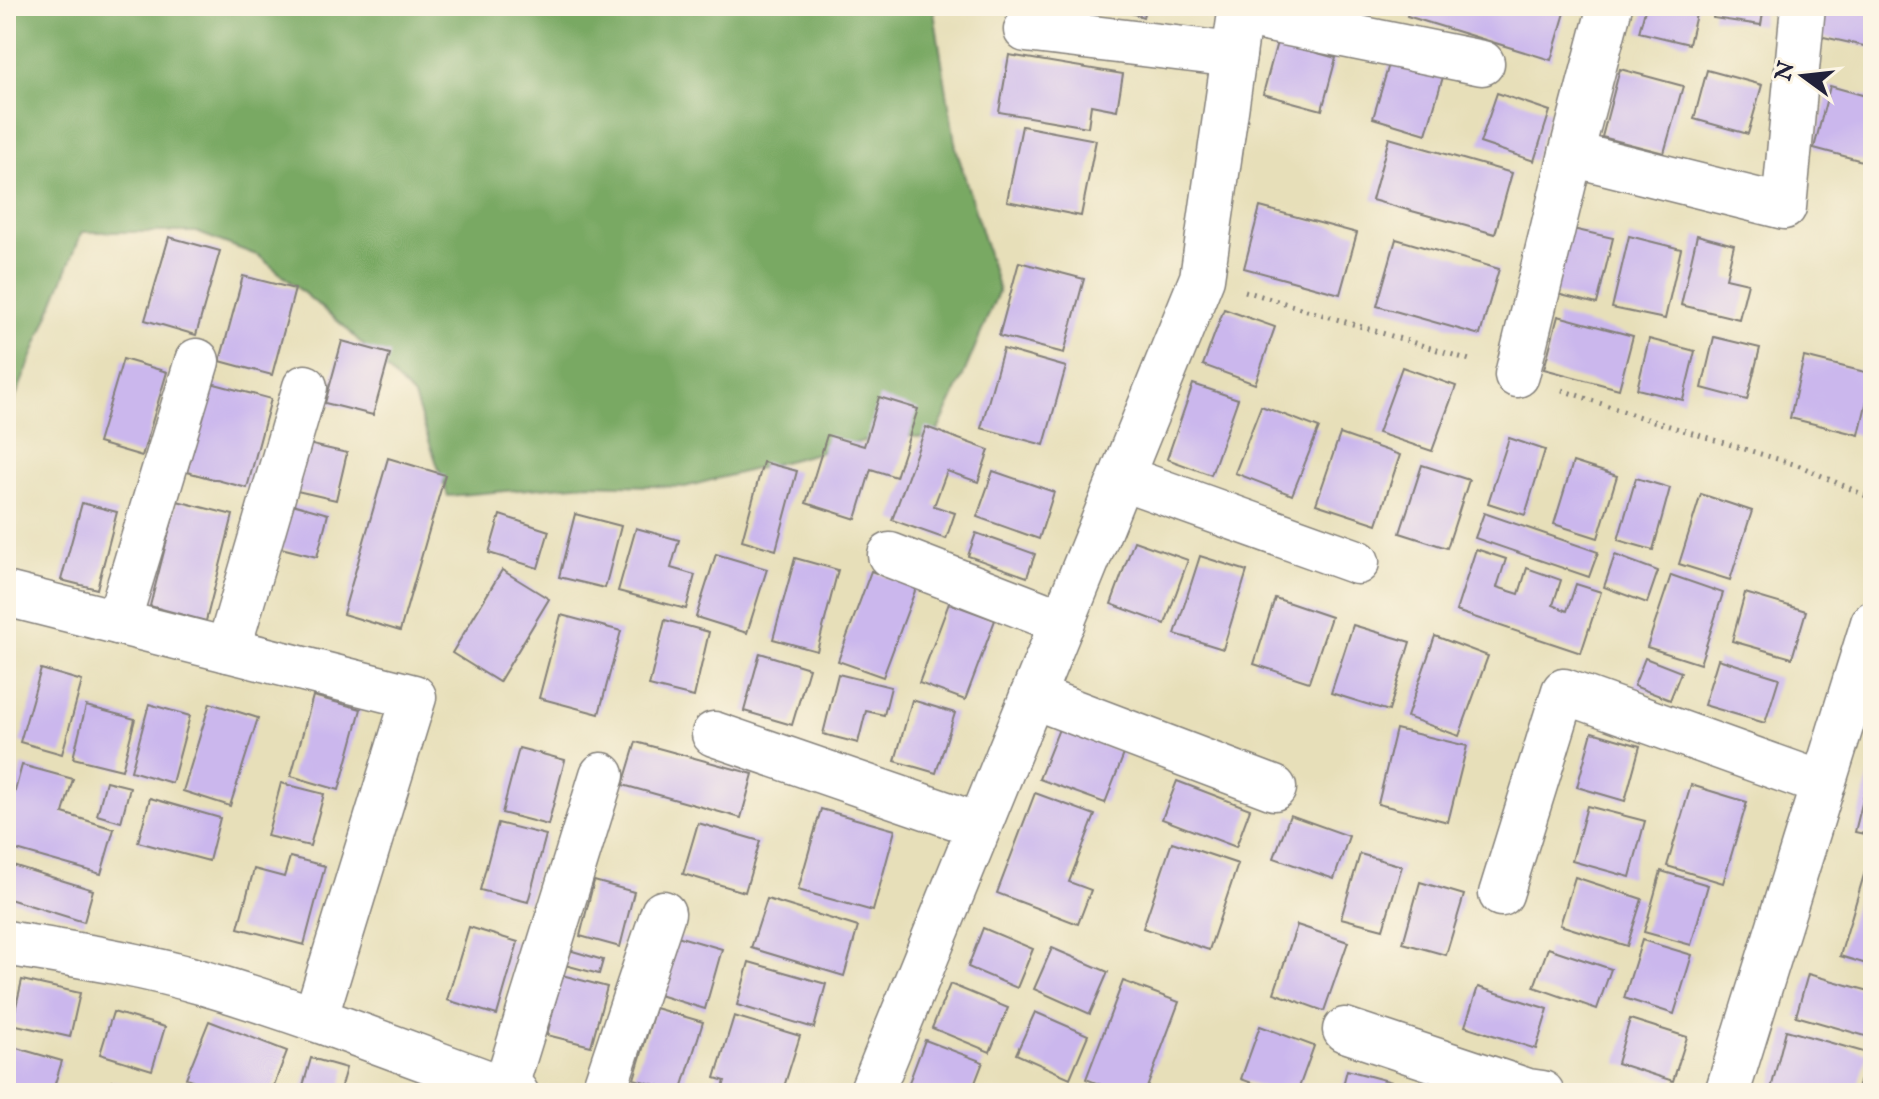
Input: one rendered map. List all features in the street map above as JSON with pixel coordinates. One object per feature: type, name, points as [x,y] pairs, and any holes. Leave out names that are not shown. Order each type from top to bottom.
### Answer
[{"type":"street","points":[[1517,375],[1610,6]]},
{"type":"street","points":[[1571,154],[1784,207],[1803,6]]},
{"type":"street","points":[[871,1093],[1202,278],[1238,25]]},
{"type":"street","points":[[1026,30],[1238,25],[1482,63]]},
{"type":"street","points":[[118,622],[197,361]]},
{"type":"street","points":[[228,650],[305,387]]},
{"type":"street","points":[[1123,478],[1357,562]]},
{"type":"street","points":[[890,555],[1063,622]]},
{"type":"street","points":[[6,594],[414,697],[315,1019]]},
{"type":"street","points":[[1727,1093],[1873,623]]},
{"type":"street","points":[[1501,894],[1564,691],[1823,784]]},
{"type":"street","points":[[1032,696],[1274,788]]},
{"type":"street","points":[[714,734],[978,825]]},
{"type":"street","points":[[6,943],[105,960],[202,982],[315,1019],[510,1091],[602,775]]},
{"type":"street","points":[[603,1093],[663,913]]},
{"type":"street","points":[[1345,1030],[1542,1093]]},
{"type":"green space","points":[[6,6],[933,6],[956,148],[999,290],[934,439],[891,434],[685,487],[587,484],[448,496],[414,397],[346,328],[259,256],[196,232],[82,232],[6,421]]},
{"type":"building","points":[[1110,6],[1146,6],[1143,17]]},
{"type":"building","points":[[1410,6],[1567,6],[1551,60],[1407,16]]},
{"type":"building","points":[[1646,6],[1698,6],[1689,44],[1639,32]]},
{"type":"building","points":[[1714,6],[1764,6],[1761,25],[1713,18]]},
{"type":"building","points":[[1826,6],[1873,6],[1873,48],[1819,36]]},
{"type":"building","points":[[1277,42],[1336,58],[1322,110],[1263,94]]},
{"type":"building","points":[[1009,55],[1123,74],[1117,110],[1091,105],[1088,127],[999,112]]},
{"type":"building","points":[[1390,61],[1443,77],[1426,134],[1373,118]]},
{"type":"building","points":[[1620,69],[1683,86],[1664,153],[1602,137]]},
{"type":"building","points":[[1707,70],[1762,85],[1748,134],[1694,119]]},
{"type":"building","points":[[1830,86],[1873,98],[1873,136],[1866,162],[1814,148]]},
{"type":"building","points":[[1497,93],[1550,111],[1534,161],[1480,143]]},
{"type":"building","points":[[1022,126],[1096,140],[1081,216],[1007,201]]},
{"type":"building","points":[[1389,138],[1512,173],[1495,234],[1372,200]]},
{"type":"building","points":[[1260,207],[1357,233],[1340,294],[1244,268]]},
{"type":"building","points":[[1568,228],[1613,238],[1597,304],[1553,293]]},
{"type":"building","points":[[1697,235],[1734,245],[1726,278],[1748,283],[1739,319],[1681,305]]},
{"type":"building","points":[[1629,236],[1681,249],[1665,319],[1612,308]]},
{"type":"building","points":[[169,237],[220,251],[196,335],[145,320]]},
{"type":"building","points":[[1396,239],[1499,269],[1480,335],[1377,306]]},
{"type":"building","points":[[1019,262],[1084,279],[1064,353],[999,336]]},
{"type":"building","points":[[243,276],[295,289],[272,375],[220,361]]},
{"type":"building","points":[[1224,309],[1275,327],[1255,384],[1203,365]]},
{"type":"building","points":[[1558,316],[1633,336],[1619,389],[1544,369]]},
{"type":"building","points":[[1714,337],[1760,348],[1747,400],[1702,388]]},
{"type":"building","points":[[1649,339],[1695,351],[1683,400],[1637,389]]},
{"type":"building","points":[[342,341],[390,354],[373,415],[325,403]]},
{"type":"building","points":[[1003,349],[1066,367],[1044,445],[981,428]]},
{"type":"building","points":[[1804,357],[1873,374],[1859,435],[1790,418]]},
{"type":"building","points":[[123,359],[167,372],[142,456],[98,443]]},
{"type":"building","points":[[1402,367],[1456,386],[1432,451],[1378,433]]},
{"type":"building","points":[[211,383],[271,399],[247,488],[187,472]]},
{"type":"building","points":[[1193,384],[1238,399],[1211,475],[1167,459]]},
{"type":"building","points":[[879,397],[918,409],[896,477],[871,469],[856,519],[806,503],[827,435],[864,446]]},
{"type":"building","points":[[1261,406],[1319,428],[1292,495],[1235,473]]},
{"type":"building","points":[[926,427],[989,450],[978,482],[947,471],[934,506],[955,513],[946,539],[892,520]]},
{"type":"building","points":[[1340,434],[1400,455],[1377,524],[1316,504]]},
{"type":"building","points":[[1509,438],[1545,450],[1525,515],[1488,503]]},
{"type":"building","points":[[308,444],[347,453],[336,500],[297,491]]},
{"type":"building","points":[[388,458],[445,475],[400,631],[343,614]]},
{"type":"building","points":[[763,462],[797,471],[776,550],[742,540]]},
{"type":"building","points":[[1573,462],[1617,476],[1598,538],[1554,524]]},
{"type":"building","points":[[1422,465],[1469,480],[1447,548],[1400,533]]},
{"type":"building","points":[[993,471],[1054,492],[1039,539],[977,517]]},
{"type":"building","points":[[1636,478],[1670,488],[1653,550],[1618,540]]},
{"type":"building","points":[[1701,494],[1752,511],[1730,580],[1679,564]]},
{"type":"building","points":[[177,501],[233,515],[206,621],[150,606]]},
{"type":"building","points":[[82,503],[117,512],[97,589],[61,580]]},
{"type":"building","points":[[292,504],[328,514],[317,557],[281,548]]},
{"type":"building","points":[[1484,513],[1598,552],[1589,577],[1475,538]]},
{"type":"building","points":[[575,514],[621,526],[605,588],[559,577]]},
{"type":"building","points":[[500,515],[549,531],[538,568],[489,553]]},
{"type":"building","points":[[636,528],[679,540],[671,568],[695,575],[686,609],[618,591]]},
{"type":"building","points":[[976,533],[1035,554],[1027,577],[968,556]]},
{"type":"building","points":[[1134,541],[1188,560],[1165,624],[1111,604]]},
{"type":"building","points":[[1476,549],[1506,559],[1497,587],[1519,594],[1527,568],[1561,580],[1553,605],[1567,611],[1576,584],[1601,592],[1581,653],[1456,611]]},
{"type":"building","points":[[716,554],[767,569],[747,633],[696,617]]},
{"type":"building","points":[[1615,555],[1658,571],[1647,603],[1604,587]]},
{"type":"building","points":[[1200,556],[1247,571],[1223,649],[1175,634]]},
{"type":"building","points":[[795,558],[838,570],[817,651],[773,639]]},
{"type":"building","points":[[502,570],[549,599],[499,682],[452,653]]},
{"type":"building","points":[[871,571],[916,588],[883,677],[838,661]]},
{"type":"building","points":[[1671,575],[1723,593],[1700,664],[1647,647]]},
{"type":"building","points":[[1745,593],[1806,611],[1792,658],[1732,641]]},
{"type":"building","points":[[1275,598],[1331,617],[1309,682],[1254,664]]},
{"type":"building","points":[[949,603],[995,620],[965,700],[919,683]]},
{"type":"building","points":[[561,615],[621,631],[599,714],[539,698]]},
{"type":"building","points":[[665,620],[709,632],[694,697],[649,686]]},
{"type":"building","points":[[1353,625],[1410,642],[1389,711],[1331,693]]},
{"type":"building","points":[[1435,636],[1488,656],[1459,736],[1407,717]]},
{"type":"building","points":[[760,653],[809,668],[792,725],[744,711]]},
{"type":"building","points":[[1645,658],[1681,672],[1670,700],[1634,686]]},
{"type":"building","points":[[1718,659],[1779,678],[1765,723],[1704,705]]},
{"type":"building","points":[[41,669],[82,681],[62,754],[20,742]]},
{"type":"building","points":[[838,674],[891,687],[884,715],[866,711],[858,743],[823,734]]},
{"type":"building","points":[[313,696],[361,709],[339,790],[291,776]]},
{"type":"building","points":[[912,700],[955,713],[936,773],[895,761]]},
{"type":"building","points":[[210,703],[258,718],[230,806],[183,791]]},
{"type":"building","points":[[149,704],[190,716],[172,783],[131,771]]},
{"type":"building","points":[[86,706],[135,719],[122,770],[73,758]]},
{"type":"building","points":[[1059,729],[1124,754],[1105,803],[1039,779]]},
{"type":"building","points":[[1396,729],[1467,746],[1448,822],[1378,804]]},
{"type":"building","points":[[1592,732],[1640,746],[1625,801],[1577,787]]},
{"type":"building","points":[[636,742],[753,774],[741,818],[623,785]]},
{"type":"building","points":[[519,748],[565,760],[548,825],[502,813]]},
{"type":"building","points":[[1873,763],[1873,836],[1855,832]]},
{"type":"building","points":[[22,765],[73,779],[63,813],[114,829],[101,874],[6,847],[6,824]]},
{"type":"building","points":[[106,781],[130,787],[121,822],[97,815]]},
{"type":"building","points":[[1177,781],[1250,809],[1236,847],[1162,819]]},
{"type":"building","points":[[281,783],[324,794],[310,846],[267,836]]},
{"type":"building","points":[[1691,785],[1747,802],[1723,883],[1667,866]]},
{"type":"building","points":[[1035,793],[1095,815],[1069,882],[1091,890],[1078,924],[997,893]]},
{"type":"building","points":[[150,798],[220,818],[209,861],[138,842]]},
{"type":"building","points":[[1587,806],[1645,821],[1630,877],[1572,861]]},
{"type":"building","points":[[821,809],[895,830],[873,911],[798,890]]},
{"type":"building","points":[[1290,815],[1349,836],[1334,879],[1274,858]]},
{"type":"building","points":[[498,823],[546,835],[528,902],[480,890]]},
{"type":"building","points":[[698,823],[760,841],[745,892],[683,874]]},
{"type":"building","points":[[1172,842],[1238,864],[1209,950],[1143,928]]},
{"type":"building","points":[[1360,854],[1402,866],[1383,929],[1341,918]]},
{"type":"building","points":[[290,857],[325,866],[304,945],[238,928],[254,869],[284,877]]},
{"type":"building","points":[[6,863],[93,890],[84,922],[6,898]]},
{"type":"building","points":[[1866,868],[1873,870],[1873,966],[1840,956]]},
{"type":"building","points":[[1661,871],[1708,885],[1691,945],[1644,932]]},
{"type":"building","points":[[1575,877],[1642,899],[1627,946],[1560,925]]},
{"type":"building","points":[[594,881],[634,892],[620,947],[580,936]]},
{"type":"building","points":[[1420,882],[1464,895],[1446,955],[1403,943]]},
{"type":"building","points":[[767,899],[858,927],[844,976],[751,948]]},
{"type":"building","points":[[1297,925],[1348,942],[1324,1011],[1274,993]]},
{"type":"building","points":[[469,927],[518,942],[497,1015],[447,1000]]},
{"type":"building","points":[[983,928],[1033,949],[1017,988],[968,967]]},
{"type":"building","points":[[677,936],[722,949],[705,1009],[659,995]]},
{"type":"building","points":[[1642,940],[1692,955],[1674,1014],[1624,998]]},
{"type":"building","points":[[1052,948],[1108,972],[1090,1014],[1034,989]]},
{"type":"building","points":[[1548,948],[1611,969],[1597,1009],[1534,987]]},
{"type":"building","points":[[569,950],[603,960],[599,974],[565,965]]},
{"type":"building","points":[[749,962],[826,984],[814,1028],[737,1005]]},
{"type":"building","points":[[1808,974],[1873,992],[1873,1023],[1869,1037],[1796,1016]]},
{"type":"building","points":[[562,975],[607,987],[591,1046],[547,1035]]},
{"type":"building","points":[[22,980],[80,993],[70,1037],[12,1024]]},
{"type":"building","points":[[1123,981],[1179,1002],[1145,1093],[1121,1093],[1086,1079]]},
{"type":"building","points":[[950,984],[1008,1008],[990,1052],[932,1028]]},
{"type":"building","points":[[1478,987],[1548,1009],[1536,1049],[1465,1026]]},
{"type":"building","points":[[655,1008],[703,1022],[681,1092],[634,1079]]},
{"type":"building","points":[[113,1012],[165,1027],[152,1070],[100,1054]]},
{"type":"building","points":[[1035,1012],[1088,1035],[1070,1078],[1016,1054]]},
{"type":"building","points":[[734,1016],[800,1036],[782,1093],[721,1093],[725,1081],[715,1078]]},
{"type":"building","points":[[1630,1019],[1687,1037],[1673,1081],[1617,1063]]},
{"type":"building","points":[[209,1021],[287,1051],[271,1093],[227,1093],[186,1078]]},
{"type":"building","points":[[1260,1026],[1314,1046],[1297,1093],[1279,1093],[1241,1079]]},
{"type":"building","points":[[1786,1030],[1867,1053],[1856,1093],[1770,1093]]},
{"type":"building","points":[[925,1040],[983,1062],[971,1093],[905,1093]]},
{"type":"building","points":[[6,1045],[62,1061],[52,1093],[6,1093]]},
{"type":"building","points":[[311,1058],[346,1068],[339,1093],[301,1093]]},
{"type":"building","points":[[1347,1070],[1392,1082],[1389,1093],[1341,1093]]},
{"type":"building","points":[[113,1081],[150,1092],[150,1093],[109,1093]]}]
